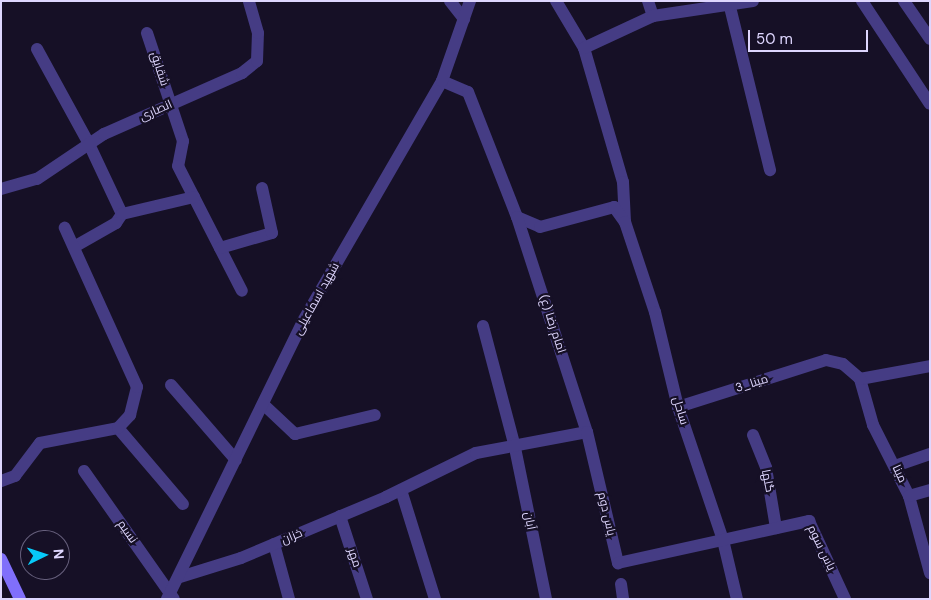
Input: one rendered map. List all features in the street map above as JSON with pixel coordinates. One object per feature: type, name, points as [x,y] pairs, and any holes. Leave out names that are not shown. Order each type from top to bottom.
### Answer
[{"type":"main road","points":[[1,559],[20,599]]},
{"type":"street","name":"انصاری","points":[[1,189],[37,179],[89,144],[171,104],[242,73],[257,61],[258,33],[249,1]]},
{"type":"street","points":[[450,1],[464,19]]},
{"type":"street","name":"شهید اسماعیلی","points":[[170,597],[303,321],[442,81],[470,1]]},
{"type":"street","name":"ساحل","points":[[556,1],[584,48],[623,182],[625,222],[656,312],[678,408],[723,540],[737,599]]},
{"type":"street","points":[[648,1],[653,16]]},
{"type":"street","points":[[584,48],[653,16],[730,7],[753,1]]},
{"type":"street","points":[[862,1],[930,104]]},
{"type":"street","points":[[904,1],[930,40]]},
{"type":"street","points":[[730,7],[770,170]]},
{"type":"street","name":"شقایق","points":[[147,33],[183,141],[178,166],[242,291]]},
{"type":"street","points":[[37,49],[89,144],[122,214]]},
{"type":"street","points":[[442,81],[468,92],[518,217],[540,227],[614,207],[625,222]]},
{"type":"street","points":[[220,248],[272,233],[262,188]]},
{"type":"street","points":[[74,247],[116,223],[122,214],[194,197]]},
{"type":"street","name":"امام رضا (ع)","points":[[518,217],[587,432]]},
{"type":"street","points":[[1,481],[16,476],[40,443],[118,428],[130,415],[137,388],[65,228]]},
{"type":"street","name":"آبان","points":[[483,326],[514,443],[546,599]]},
{"type":"street","name":"مینا_3","points":[[678,408],[826,360],[843,364],[860,379]]},
{"type":"street","points":[[860,379],[930,366]]},
{"type":"street","name":"مینا","points":[[860,379],[873,425],[909,496],[930,573]]},
{"type":"street","points":[[171,385],[236,460]]},
{"type":"street","points":[[263,404],[295,434],[375,415]]},
{"type":"street","points":[[118,428],[183,504]]},
{"type":"street","points":[[514,443],[587,432]]},
{"type":"street","name":"یاس دوم","points":[[587,432],[618,563],[723,540]]},
{"type":"street","name":"گلها","points":[[753,435],[766,468],[776,528]]},
{"type":"street","name":"خزان","points":[[180,577],[274,544],[401,490],[476,453],[514,443]]},
{"type":"street","points":[[895,466],[930,454]]},
{"type":"street","name":"نسیم","points":[[84,471],[170,597]]},
{"type":"street","points":[[401,490],[435,599]]},
{"type":"street","points":[[909,496],[930,490]]},
{"type":"street","name":"مهر","points":[[340,516],[367,599]]},
{"type":"street","name":"یاس سوم","points":[[723,540],[809,521],[845,599]]},
{"type":"street","points":[[274,544],[289,599]]},
{"type":"street","points":[[620,584],[624,599]]}]
